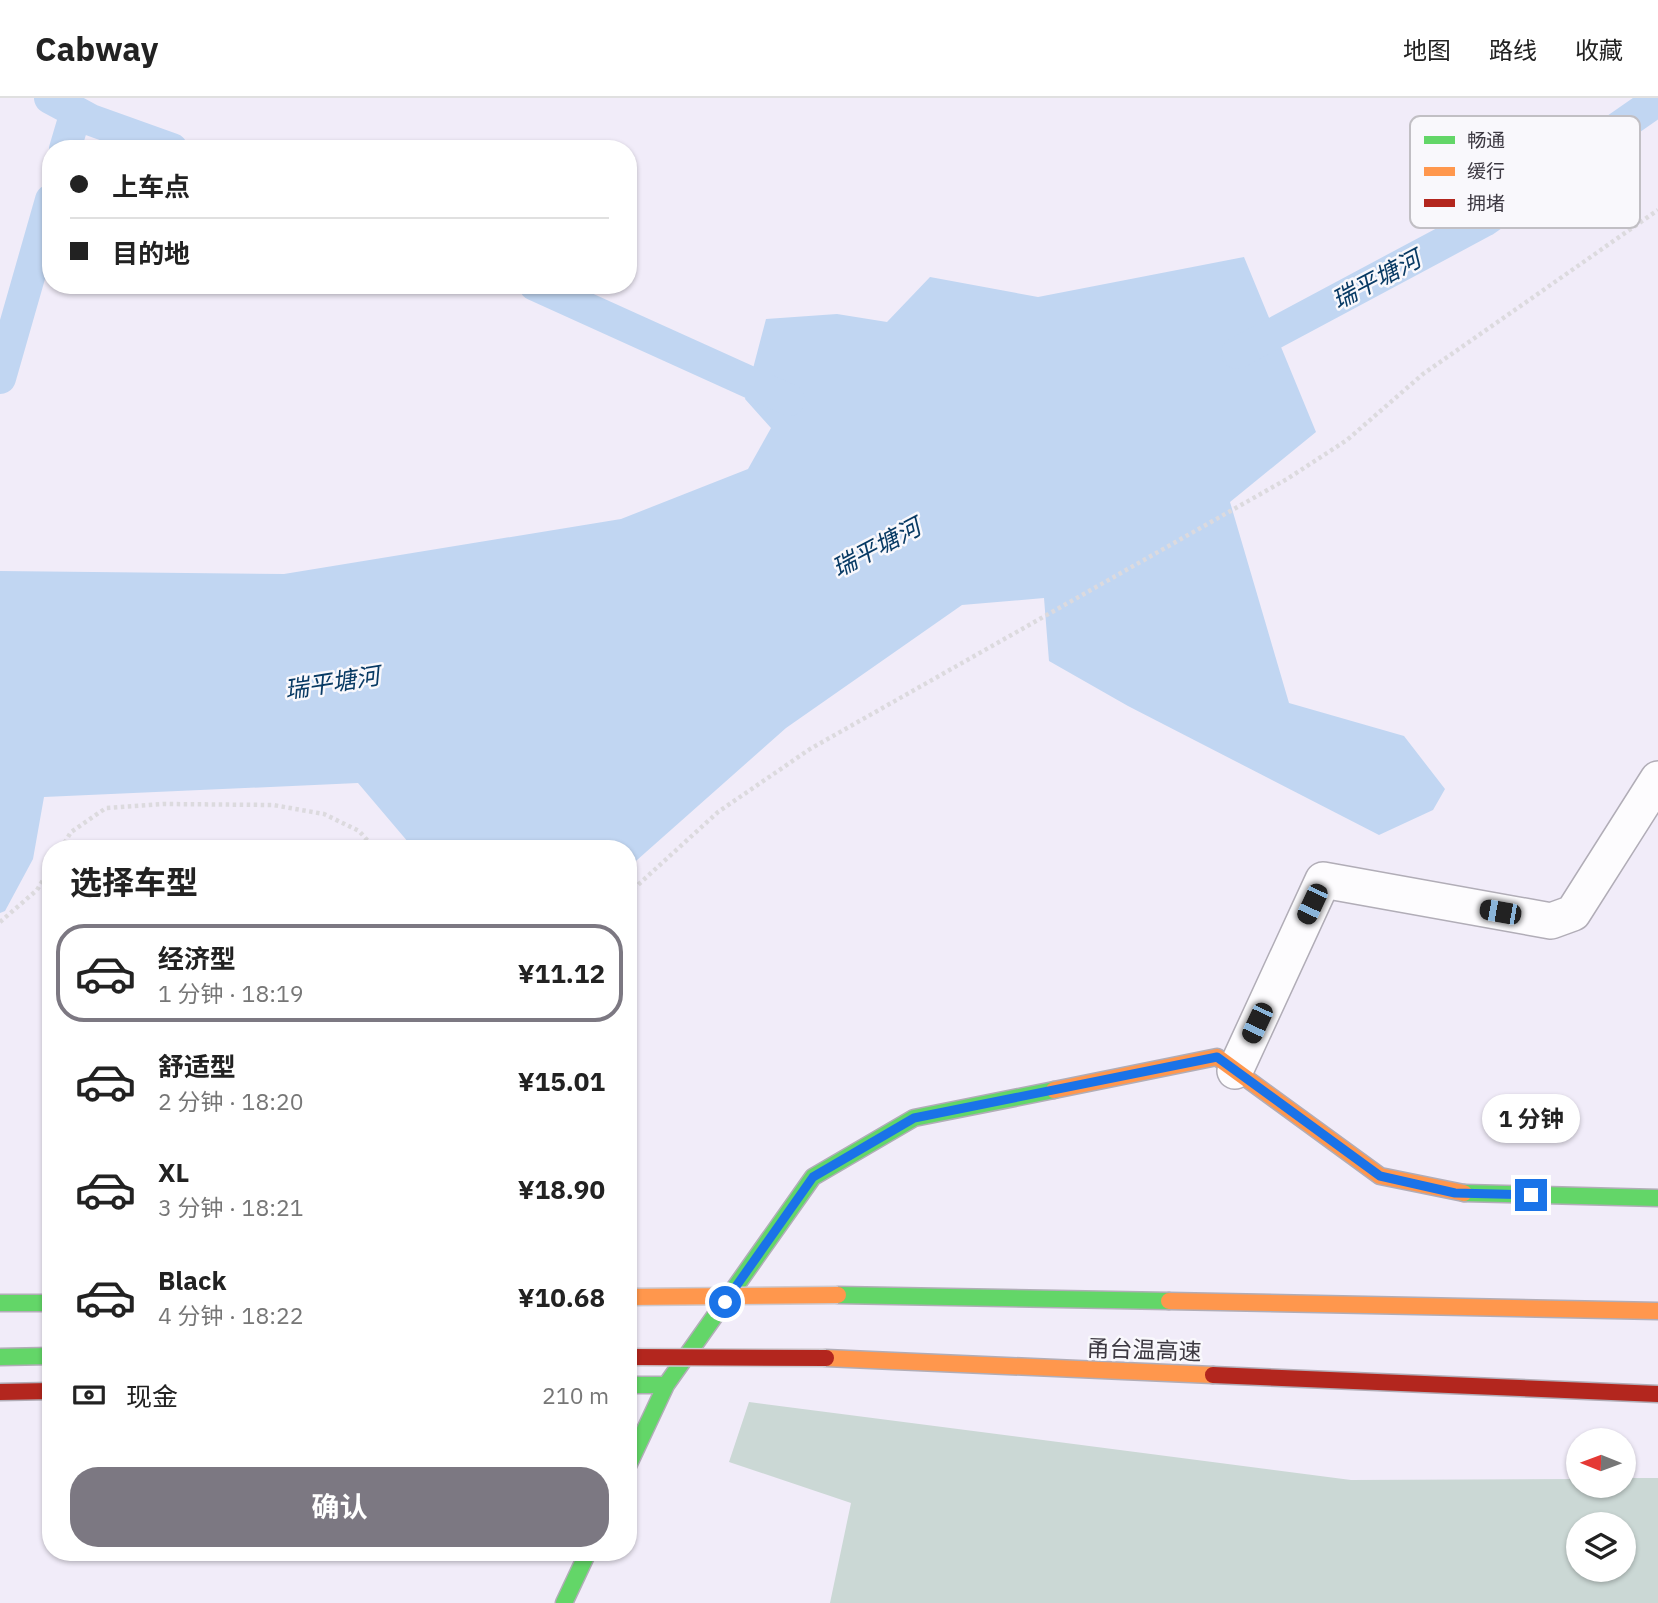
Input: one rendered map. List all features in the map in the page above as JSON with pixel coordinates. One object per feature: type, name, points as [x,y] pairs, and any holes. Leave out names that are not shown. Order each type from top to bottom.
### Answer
[{"type":"main road","points":[[637,1447],[666,1385],[813,1177],[914,1118],[1217,1057],[1380,1176],[1455,1193],[1658,1198]]},
{"type":"main road","name":"甬台温高速","points":[[637,1297],[838,1295],[1658,1311]]},
{"type":"main road","points":[[0,1303],[42,1303]]},
{"type":"main road","points":[[0,1357],[42,1356]]},
{"type":"main road","name":"甬台温高速","points":[[637,1357],[826,1358],[1658,1394]]},
{"type":"main road","points":[[637,1385],[666,1385]]},
{"type":"main road","points":[[0,1392],[42,1391]]},
{"type":"main road","points":[[564,1603],[584,1561]]},
{"type":"street","points":[[1236,1071],[1323,880],[1551,921],[1573,913],[1658,779]]},
{"type":"path","points":[[1640,223],[1658,210]]},
{"type":"path","points":[[637,886],[718,811],[810,749],[1287,479],[1347,440],[1423,374],[1632,228]]},
{"type":"path","points":[[66,840],[71,832],[106,808],[164,804],[273,805],[324,814],[359,831],[367,840]]},
{"type":"path","points":[[0,922],[37,890],[42,882]]},
{"type":"shaded area","points":[[749,1402],[1351,1480],[1566,1479],[1566,1498],[1636,1498],[1636,1478],[1658,1478],[1658,1603],[830,1603],[851,1503],[729,1462]]},
{"type":"water","points":[[1244,257],[1316,432],[1230,502],[1289,703],[1404,736],[1445,789],[1433,810],[1379,835],[1128,706],[1049,661],[1044,598],[962,605],[786,728],[637,860],[637,840],[406,840],[358,783],[44,797],[33,859],[5,911],[0,913],[0,571],[284,574],[621,519],[748,469],[771,428],[745,399],[766,319],[837,314],[887,322],[930,277],[1038,297]]},
{"type":"waterway","points":[[50,98],[91,120],[147,140]]},
{"type":"waterway","name":"瑞平塘河","points":[[1635,116],[1658,100]]},
{"type":"waterway","points":[[68,140],[76,112]]},
{"type":"waterway","name":"瑞平塘河","points":[[1237,353],[1471,228]]},
{"type":"waterway","points":[[0,378],[42,231]]},
{"type":"waterway","points":[[555,294],[789,400]]},
{"type":"traffic: fast","points":[[637,1447],[666,1385],[813,1177],[914,1118],[1054,1090]]},
{"type":"traffic: fast","points":[[1464,1193],[1658,1198]]},
{"type":"traffic: fast","points":[[838,1295],[1169,1301]]},
{"type":"traffic: fast","points":[[0,1303],[42,1303]]},
{"type":"traffic: fast","points":[[0,1357],[42,1356]]},
{"type":"traffic: fast","points":[[637,1385],[666,1385]]},
{"type":"traffic: fast","points":[[564,1603],[584,1561]]},
{"type":"traffic: slow","points":[[1054,1090],[1217,1057],[1380,1176],[1464,1193]]},
{"type":"traffic: slow","points":[[637,1297],[838,1295]]},
{"type":"traffic: slow","points":[[1169,1301],[1658,1311]]},
{"type":"traffic: slow","points":[[826,1358],[1213,1375]]},
{"type":"traffic: jam","points":[[637,1357],[826,1358]]},
{"type":"traffic: jam","points":[[1213,1375],[1658,1394]]},
{"type":"traffic: jam","points":[[0,1392],[42,1391]]},
{"type":"route","points":[[725,1302],[813,1177],[914,1118],[1217,1057],[1380,1176],[1455,1193],[1531,1195]]}]
